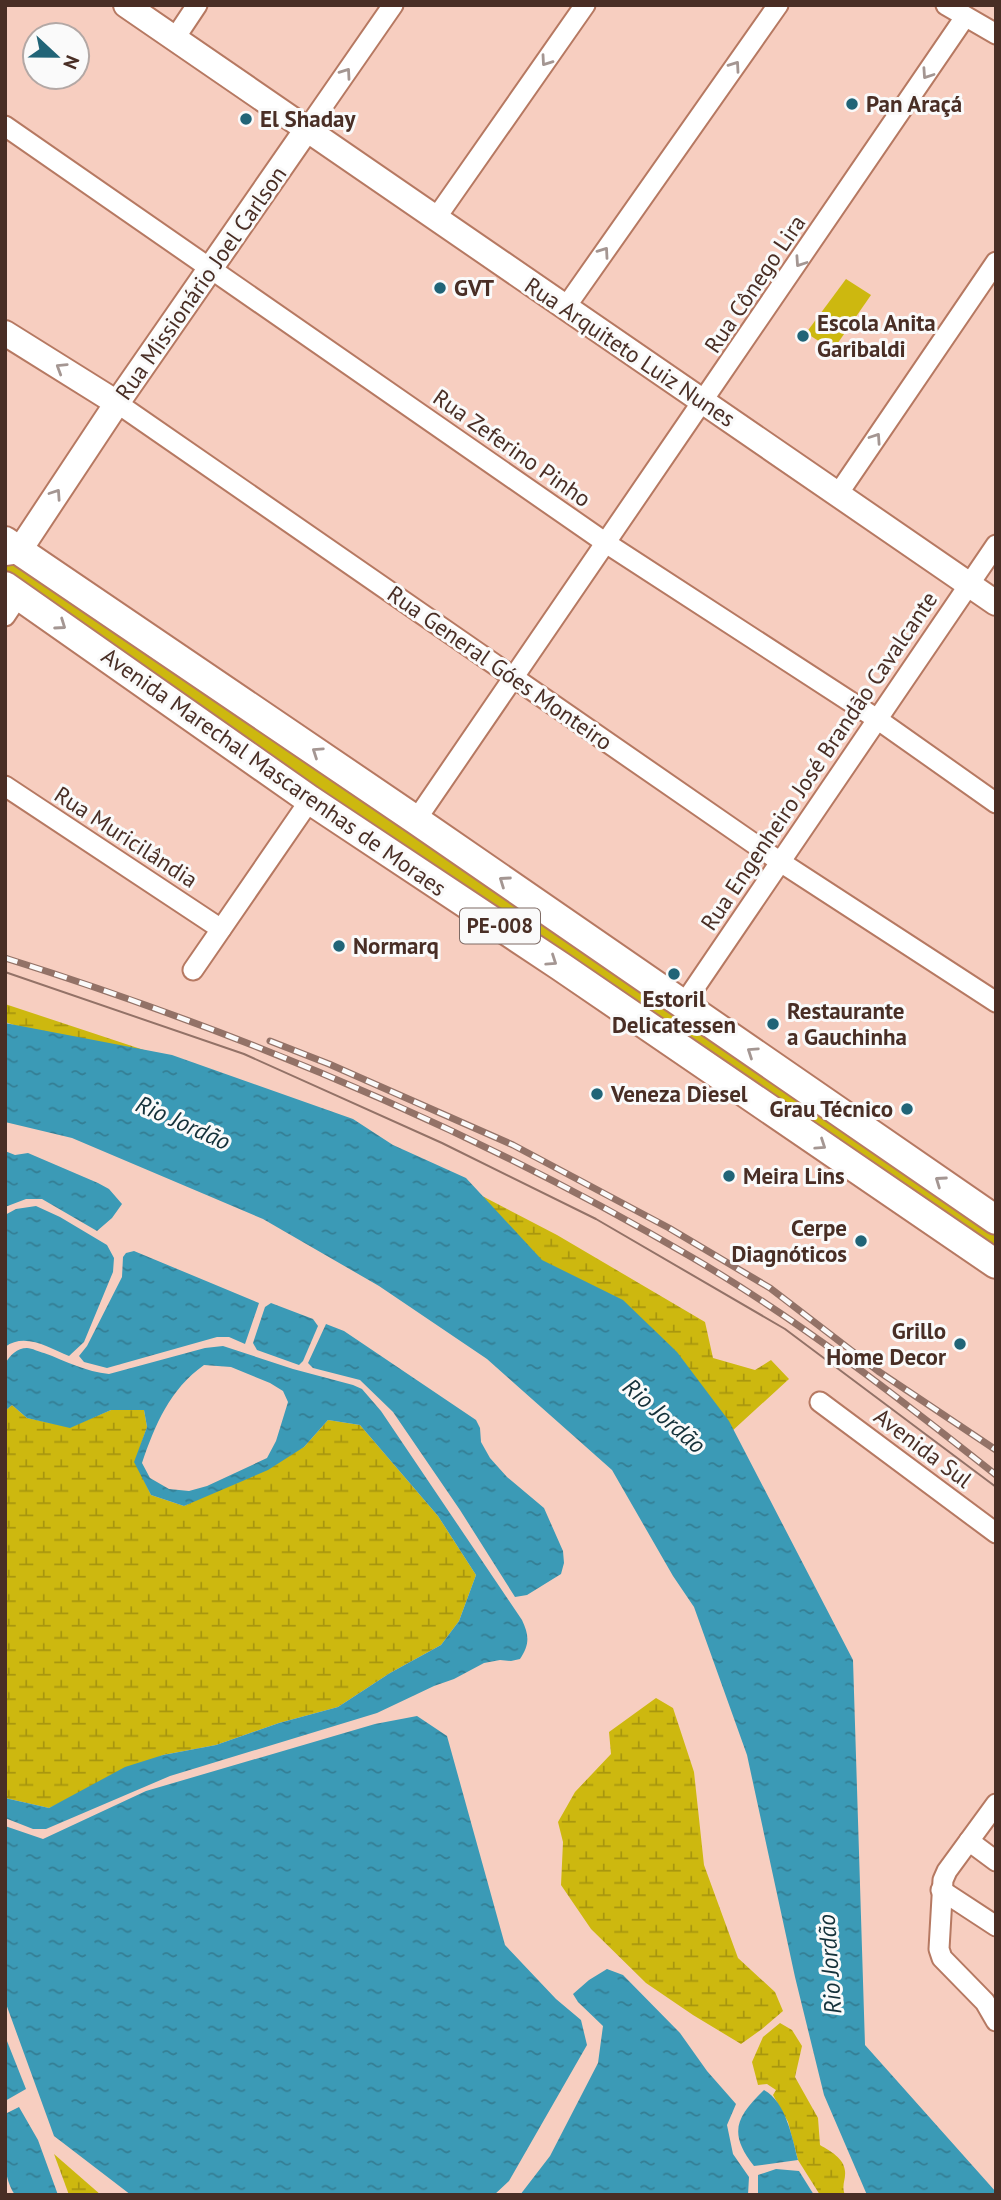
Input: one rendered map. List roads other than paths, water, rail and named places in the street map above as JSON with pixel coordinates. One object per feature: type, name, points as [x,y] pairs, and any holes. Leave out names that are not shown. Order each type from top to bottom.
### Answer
[{"type":"highway","name":"Avenida Marechal Mascarenhas de Moraes","points":[[10,548],[416,820],[996,1220]]},
{"type":"highway","name":"Avenida Marechal Mascarenhas de Moraes","points":[[10,599],[560,966],[996,1264]]},
{"type":"main road","name":"Rua Arquiteto Luiz Nunes","points":[[126,5],[996,603]]},
{"type":"main road","name":"Rua Missionário Joel Carlson","points":[[10,548],[117,404],[307,129]]},
{"type":"main road","name":"Rua General Góes Monteiro","points":[[5,333],[117,404]]},
{"type":"street","points":[[175,38],[197,5]]},
{"type":"street","name":"Rua Missionário Joel Carlson","points":[[307,129],[393,5]]},
{"type":"street","points":[[436,218],[585,5]]},
{"type":"street","points":[[565,308],[778,5]]},
{"type":"street","points":[[946,5],[996,34]]},
{"type":"street","name":"Rua Cônego Lira","points":[[416,820],[965,17]]},
{"type":"street","name":"Rua Zeferino Pinho","points":[[5,126],[606,542],[877,719],[996,803]]},
{"type":"street","points":[[838,494],[996,262]]},
{"type":"street","name":"Rua General Góes Monteiro","points":[[117,404],[779,861],[996,1002]]},
{"type":"street","name":"Rua Engenheiro José Brandão Cavalcante","points":[[683,1005],[996,545]]},
{"type":"street","name":"Rua Muricilândia","points":[[5,786],[221,929]]},
{"type":"street","points":[[193,970],[310,800]]},
{"type":"street","name":"Avenida Sul","points":[[820,1402],[996,1533]]},
{"type":"street","points":[[996,1804],[947,1871],[942,1890],[940,1953],[985,2002],[996,2021]]},
{"type":"street","points":[[969,1841],[996,1861]]},
{"type":"street","points":[[942,1890],[996,1926]]},
{"type":"water","name":"Rio Jordão","points":[[5,1023],[172,1055],[353,1119],[393,1145],[466,1178],[542,1260],[623,1300],[677,1352],[729,1421],[853,1660],[865,2045],[996,2195],[867,2195],[824,2095],[795,1977],[747,1755],[694,1607],[612,1470],[487,1359],[379,1286],[263,1219],[72,1138],[5,1122]]},
{"type":"water","points":[[5,1151],[15,1155],[28,1153],[98,1183],[109,1189],[122,1204],[112,1218],[97,1231],[42,1199],[26,1199],[5,1207]]},
{"type":"water","points":[[36,1206],[107,1245],[114,1258],[113,1272],[84,1342],[69,1356],[29,1341],[5,1347],[5,1215],[16,1209]]},
{"type":"water","points":[[134,1251],[259,1303],[245,1344],[229,1337],[217,1337],[107,1368],[84,1362],[79,1356],[87,1346],[122,1277],[123,1257]]},
{"type":"water","points":[[271,1303],[313,1319],[318,1326],[299,1365],[257,1350],[253,1343],[265,1307]]},
{"type":"water","points":[[326,1324],[344,1331],[476,1420],[480,1428],[481,1442],[490,1458],[507,1477],[544,1508],[563,1551],[561,1574],[527,1595],[515,1597],[393,1412],[360,1380],[313,1368],[308,1363]]},
{"type":"water","points":[[223,1346],[362,1389],[381,1411],[522,1620],[527,1635],[526,1649],[520,1659],[484,1663],[377,1713],[170,1776],[46,1829],[33,1829],[5,1818],[5,1798],[49,1808],[125,1767],[163,1755],[216,1745],[279,1723],[338,1707],[390,1673],[441,1645],[459,1621],[476,1575],[438,1516],[360,1425],[328,1420],[304,1447],[268,1470],[184,1506],[151,1495],[134,1462],[147,1427],[144,1410],[111,1410],[70,1428],[27,1418],[12,1405],[5,1411],[5,1364],[20,1349],[31,1349],[84,1369],[109,1374],[205,1348]],"holes":[[[204,1365],[231,1367],[270,1383],[283,1391],[288,1402],[276,1441],[267,1458],[207,1486],[189,1491],[169,1489],[150,1478],[142,1463],[158,1422],[173,1397]]]},
{"type":"water","points":[[417,1716],[447,1736],[505,1945],[556,1999],[581,2020],[587,2045],[509,2181],[494,2195],[131,2195],[54,2136],[5,2001],[5,1826],[43,1839],[146,1791],[375,1724]]},
{"type":"water","points":[[607,1969],[623,1975],[680,2033],[707,2071],[736,2104],[727,2125],[733,2154],[749,2177],[748,2195],[520,2195],[550,2156],[598,2063],[603,2026],[573,1994]]},
{"type":"water","points":[[5,2036],[26,2089],[5,2101]]},
{"type":"water","points":[[764,2090],[783,2111],[798,2160],[754,2166],[741,2144],[738,2135],[742,2117]]},
{"type":"water","points":[[19,2107],[38,2140],[58,2195],[15,2195],[10,2186],[4,2156],[5,2114]]},
{"type":"water","points":[[776,2169],[799,2171],[814,2195],[758,2195],[758,2175]]},
{"type":"tram line","points":[[5,972],[244,1054],[442,1143],[596,1219],[785,1329],[996,1487]]},
{"type":"railway","points":[[5,958],[94,987],[271,1052],[443,1127],[528,1168],[693,1258],[771,1307],[885,1389],[996,1475]]},
{"type":"railway","points":[[270,1041],[513,1145],[669,1228],[770,1288],[878,1371],[996,1450]]},
{"type":"place","name":"Pan Araçá","points":[[852,104]]},
{"type":"place","name":"El Shaday","points":[[246,119]]},
{"type":"place","name":"GVT","points":[[440,288]]},
{"type":"place","name":"Escola Anita Garibaldi","points":[[803,336]]},
{"type":"place","name":"Normarq","points":[[339,946]]},
{"type":"place","name":"Estoril Delicatessen","points":[[674,974]]},
{"type":"place","name":"Restaurante a Gauchinha","points":[[773,1024]]},
{"type":"place","name":"Veneza Diesel","points":[[597,1094]]},
{"type":"place","name":"Grau Técnico","points":[[907,1109]]},
{"type":"place","name":"Meira Lins","points":[[729,1176]]},
{"type":"place","name":"Cerpe Diagnóticos","points":[[861,1241]]},
{"type":"place","name":"Grillo Home Decor","points":[[960,1344]]}]
